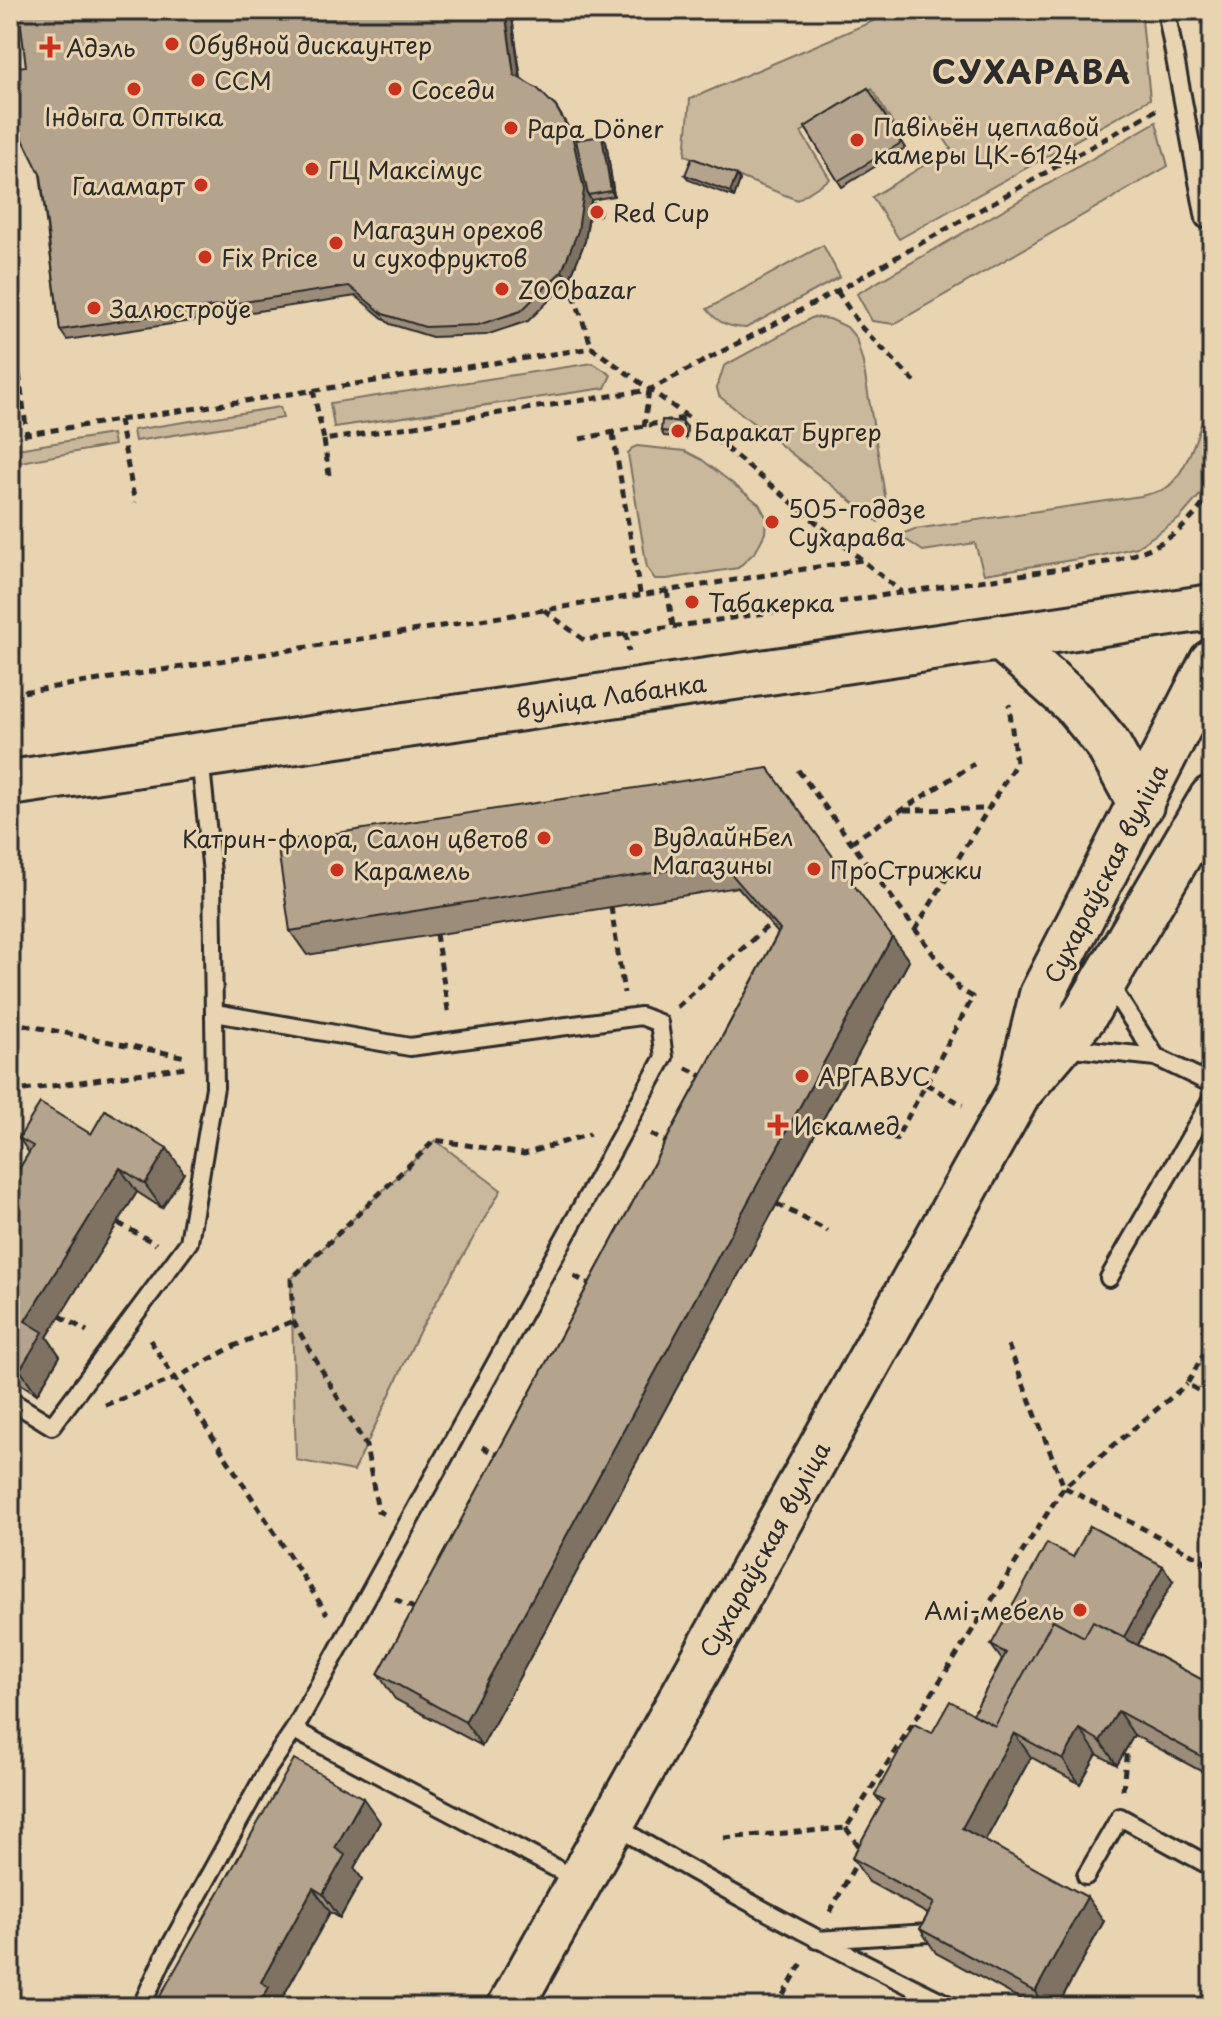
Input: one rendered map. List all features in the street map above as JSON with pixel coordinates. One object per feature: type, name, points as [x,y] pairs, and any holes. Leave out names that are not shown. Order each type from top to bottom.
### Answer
[{"type":"main road","name":"вуліца Лабанка","points":[[10,783],[1212,607]]},
{"type":"main road","points":[[1000,637],[1074,703],[1107,743],[1141,805]]},
{"type":"main road","name":"Сухараўская вуліца","points":[[1019,1092],[1042,995],[1212,662]]},
{"type":"main road","name":"Сухараўская вуліца","points":[[510,2007],[1019,1092],[1084,1016],[1212,798]]},
{"type":"lane","points":[[1166,10],[1205,219]]},
{"type":"lane","points":[[10,1400],[52,1426],[189,1242],[215,1087],[212,873],[200,755]]},
{"type":"lane","points":[[1106,980],[1156,1057]]},
{"type":"lane","points":[[141,2007],[163,1959],[269,1767],[294,1730],[664,1057],[659,1023],[641,1016],[410,1047],[215,1013]]},
{"type":"lane","points":[[1058,1047],[1156,1057],[1212,1084]]},
{"type":"lane","points":[[1109,1278],[1212,1099]]},
{"type":"lane","points":[[294,1730],[579,1881]]},
{"type":"lane","points":[[1086,1876],[1120,1817],[1212,1867]]},
{"type":"lane","points":[[611,1823],[815,1940],[953,2007]]},
{"type":"lane","points":[[815,1940],[929,1933]]},
{"type":"path","points":[[324,440],[649,390],[837,291],[1181,95]]},
{"type":"path","points":[[569,281],[592,348],[688,417],[901,592]]},
{"type":"path","points":[[837,291],[861,327],[916,383]]},
{"type":"path","points":[[10,305],[27,434]]},
{"type":"path","points":[[10,437],[592,348]]},
{"type":"path","points":[[313,390],[329,475]]},
{"type":"path","points":[[644,427],[649,390]]},
{"type":"path","points":[[580,439],[688,417]]},
{"type":"path","points":[[119,420],[135,503]]},
{"type":"path","points":[[613,434],[640,593]]},
{"type":"path","points":[[543,609],[584,640],[1107,562],[1141,554],[1187,525],[1212,491]]},
{"type":"path","points":[[10,694],[862,560]]},
{"type":"path","points":[[667,590],[673,626]]},
{"type":"path","points":[[915,930],[1016,763],[1008,700]]},
{"type":"path","points":[[851,842],[974,764]]},
{"type":"path","points":[[798,770],[959,989],[973,997],[896,1139],[883,1131]]},
{"type":"path","points":[[903,810],[988,809]]},
{"type":"path","points":[[611,907],[627,1018]]},
{"type":"path","points":[[659,1023],[769,925]]},
{"type":"path","points":[[436,934],[453,1041]]},
{"type":"path","points":[[10,1022],[215,1063]]},
{"type":"path","points":[[664,1057],[713,1081]]},
{"type":"path","points":[[10,1092],[215,1063]]},
{"type":"path","points":[[406,1524],[378,1511],[366,1446],[293,1321],[291,1279],[435,1140],[524,1154],[628,1122],[677,1148]]},
{"type":"path","points":[[777,1204],[828,1231]]},
{"type":"path","points":[[118,1223],[178,1257]]},
{"type":"path","points":[[549,1264],[600,1290]]},
{"type":"path","points":[[136,1315],[174,1379],[343,1638]]},
{"type":"path","points":[[52,1426],[174,1379],[234,1346],[293,1321]]},
{"type":"path","points":[[724,1838],[846,1828],[1064,1487],[1187,1384],[1212,1339]]},
{"type":"path","points":[[1008,1345],[1064,1487],[1205,1561],[1212,1595]]},
{"type":"path","points":[[1187,1384],[1212,1398]]},
{"type":"path","points":[[455,1435],[507,1459]]},
{"type":"path","points":[[370,1588],[424,1613]]},
{"type":"path","points":[[1120,1817],[1127,1747]]},
{"type":"shaded area","points":[[899,10],[1141,10],[1150,99],[899,239],[872,197],[951,149],[931,118],[901,138],[872,89],[801,132],[830,179],[797,200],[685,155],[690,99]]},
{"type":"shaded area","points":[[1156,122],[1168,166],[894,324],[872,321],[857,294]]},
{"type":"shaded area","points":[[823,245],[840,277],[746,328],[724,323],[707,309]]},
{"type":"shaded area","points":[[813,317],[830,319],[847,327],[856,338],[886,502],[878,522],[719,396],[717,388],[724,366]]},
{"type":"shaded area","points":[[593,363],[611,375],[605,388],[334,427],[330,403]]},
{"type":"shaded area","points":[[1212,391],[1212,470],[1200,495],[1179,519],[1137,547],[984,574],[975,543],[923,551],[899,535],[915,529],[1141,496],[1166,488],[1182,470]]},
{"type":"shaded area","points":[[280,407],[283,418],[135,441],[133,430]]},
{"type":"shaded area","points":[[112,434],[114,445],[10,464],[10,450]]},
{"type":"shaded area","points":[[637,446],[685,451],[701,459],[759,504],[766,517],[765,533],[756,551],[738,568],[655,579],[647,568],[628,454]]},
{"type":"shaded area","points":[[435,1140],[501,1190],[419,1332],[354,1471],[296,1460],[291,1279]]},
{"type":"building","name":"ГЦ Максімус","points":[[19,10],[505,10],[514,75],[538,89],[556,107],[572,135],[584,190],[578,231],[562,271],[521,311],[478,325],[425,327],[383,314],[349,286],[60,330],[41,176],[10,113],[10,68],[26,66]]},
{"type":"building","name":"Павільён цеплавой камеры ЦК-6124","points":[[868,88],[901,143],[838,181],[805,127]]},
{"type":"building","points":[[602,136],[611,191],[588,195],[576,140]]},
{"type":"building","points":[[692,158],[737,175],[730,192],[685,175]]},
{"type":"building","points":[[590,204],[598,206],[592,211]]},
{"type":"building","points":[[662,420],[683,422],[682,433],[661,431]]},
{"type":"building","points":[[768,768],[892,937],[465,1722],[378,1674],[780,930],[721,862],[290,931],[277,842]]},
{"type":"building","points":[[40,1103],[91,1134],[105,1110],[167,1148],[145,1184],[120,1168],[25,1321],[43,1332],[20,1370],[10,1364],[10,1184],[33,1146],[19,1138]]},
{"type":"building","points":[[1212,1324],[1212,1336],[1202,1330]]},
{"type":"building","points":[[1090,1526],[1163,1566],[1124,1637],[1093,1621],[1084,1637],[1053,1620],[995,1726],[973,1714],[1006,1653],[991,1645],[1047,1543],[1073,1557]]},
{"type":"building","points":[[1053,1620],[1084,1637],[1093,1621],[1212,1685],[1212,1762],[1118,1711],[1100,1741],[1080,1729],[1063,1760],[1014,1733],[962,1828],[1087,1897],[1035,1992],[920,1929],[934,1903],[852,1858],[884,1800],[875,1795],[914,1724],[932,1733],[950,1701],[995,1726]]},
{"type":"building","points":[[294,1759],[363,1798],[335,1848],[345,1855],[323,1894],[313,1888],[261,1982],[269,1987],[258,2007],[154,2007]]},
{"type":"place","name":"Обувной дискаунтер","points":[[172,44]]},
{"type":"place","name":"Адэль","points":[[50,47]]},
{"type":"place","name":"ССМ","points":[[198,80]]},
{"type":"place","name":"Індыга Оптыка","points":[[134,89]]},
{"type":"place","name":"Соседи","points":[[395,89]]},
{"type":"place","name":"Papa Döner","points":[[511,128]]},
{"type":"place","name":"Павільён цеплавой камеры ЦК-6124","points":[[857,140]]},
{"type":"place","name":"ГЦ Максімус","points":[[312,169]]},
{"type":"place","name":"Галамарт","points":[[201,185]]},
{"type":"place","name":"Red Cup","points":[[597,212]]},
{"type":"place","name":"Магазин орехов и сухофруктов","points":[[336,243]]},
{"type":"place","name":"Fix Price","points":[[205,257]]},
{"type":"place","name":"ZOObazar","points":[[502,289]]},
{"type":"place","name":"Залюстроўе","points":[[94,308]]},
{"type":"place","name":"Баракат Бургер","points":[[678,431]]},
{"type":"place","name":"505-годдзе Сухарава","points":[[772,522]]},
{"type":"place","name":"Табакерка","points":[[692,602]]},
{"type":"place","name":"Катрин-флора, Салон цветов","points":[[544,838]]},
{"type":"place","name":"ВудлайнБел Магазины","points":[[636,850]]},
{"type":"place","name":"ПроСтрижки","points":[[814,869]]},
{"type":"place","name":"Карамель","points":[[337,870]]},
{"type":"place","name":"АРГАВУС","points":[[802,1076]]},
{"type":"place","name":"Искамед","points":[[778,1125]]},
{"type":"place","name":"Амі-мебель","points":[[1080,1610]]},
{"type":"district","name":"СУХАРАВА","points":[[1032,71]]}]
